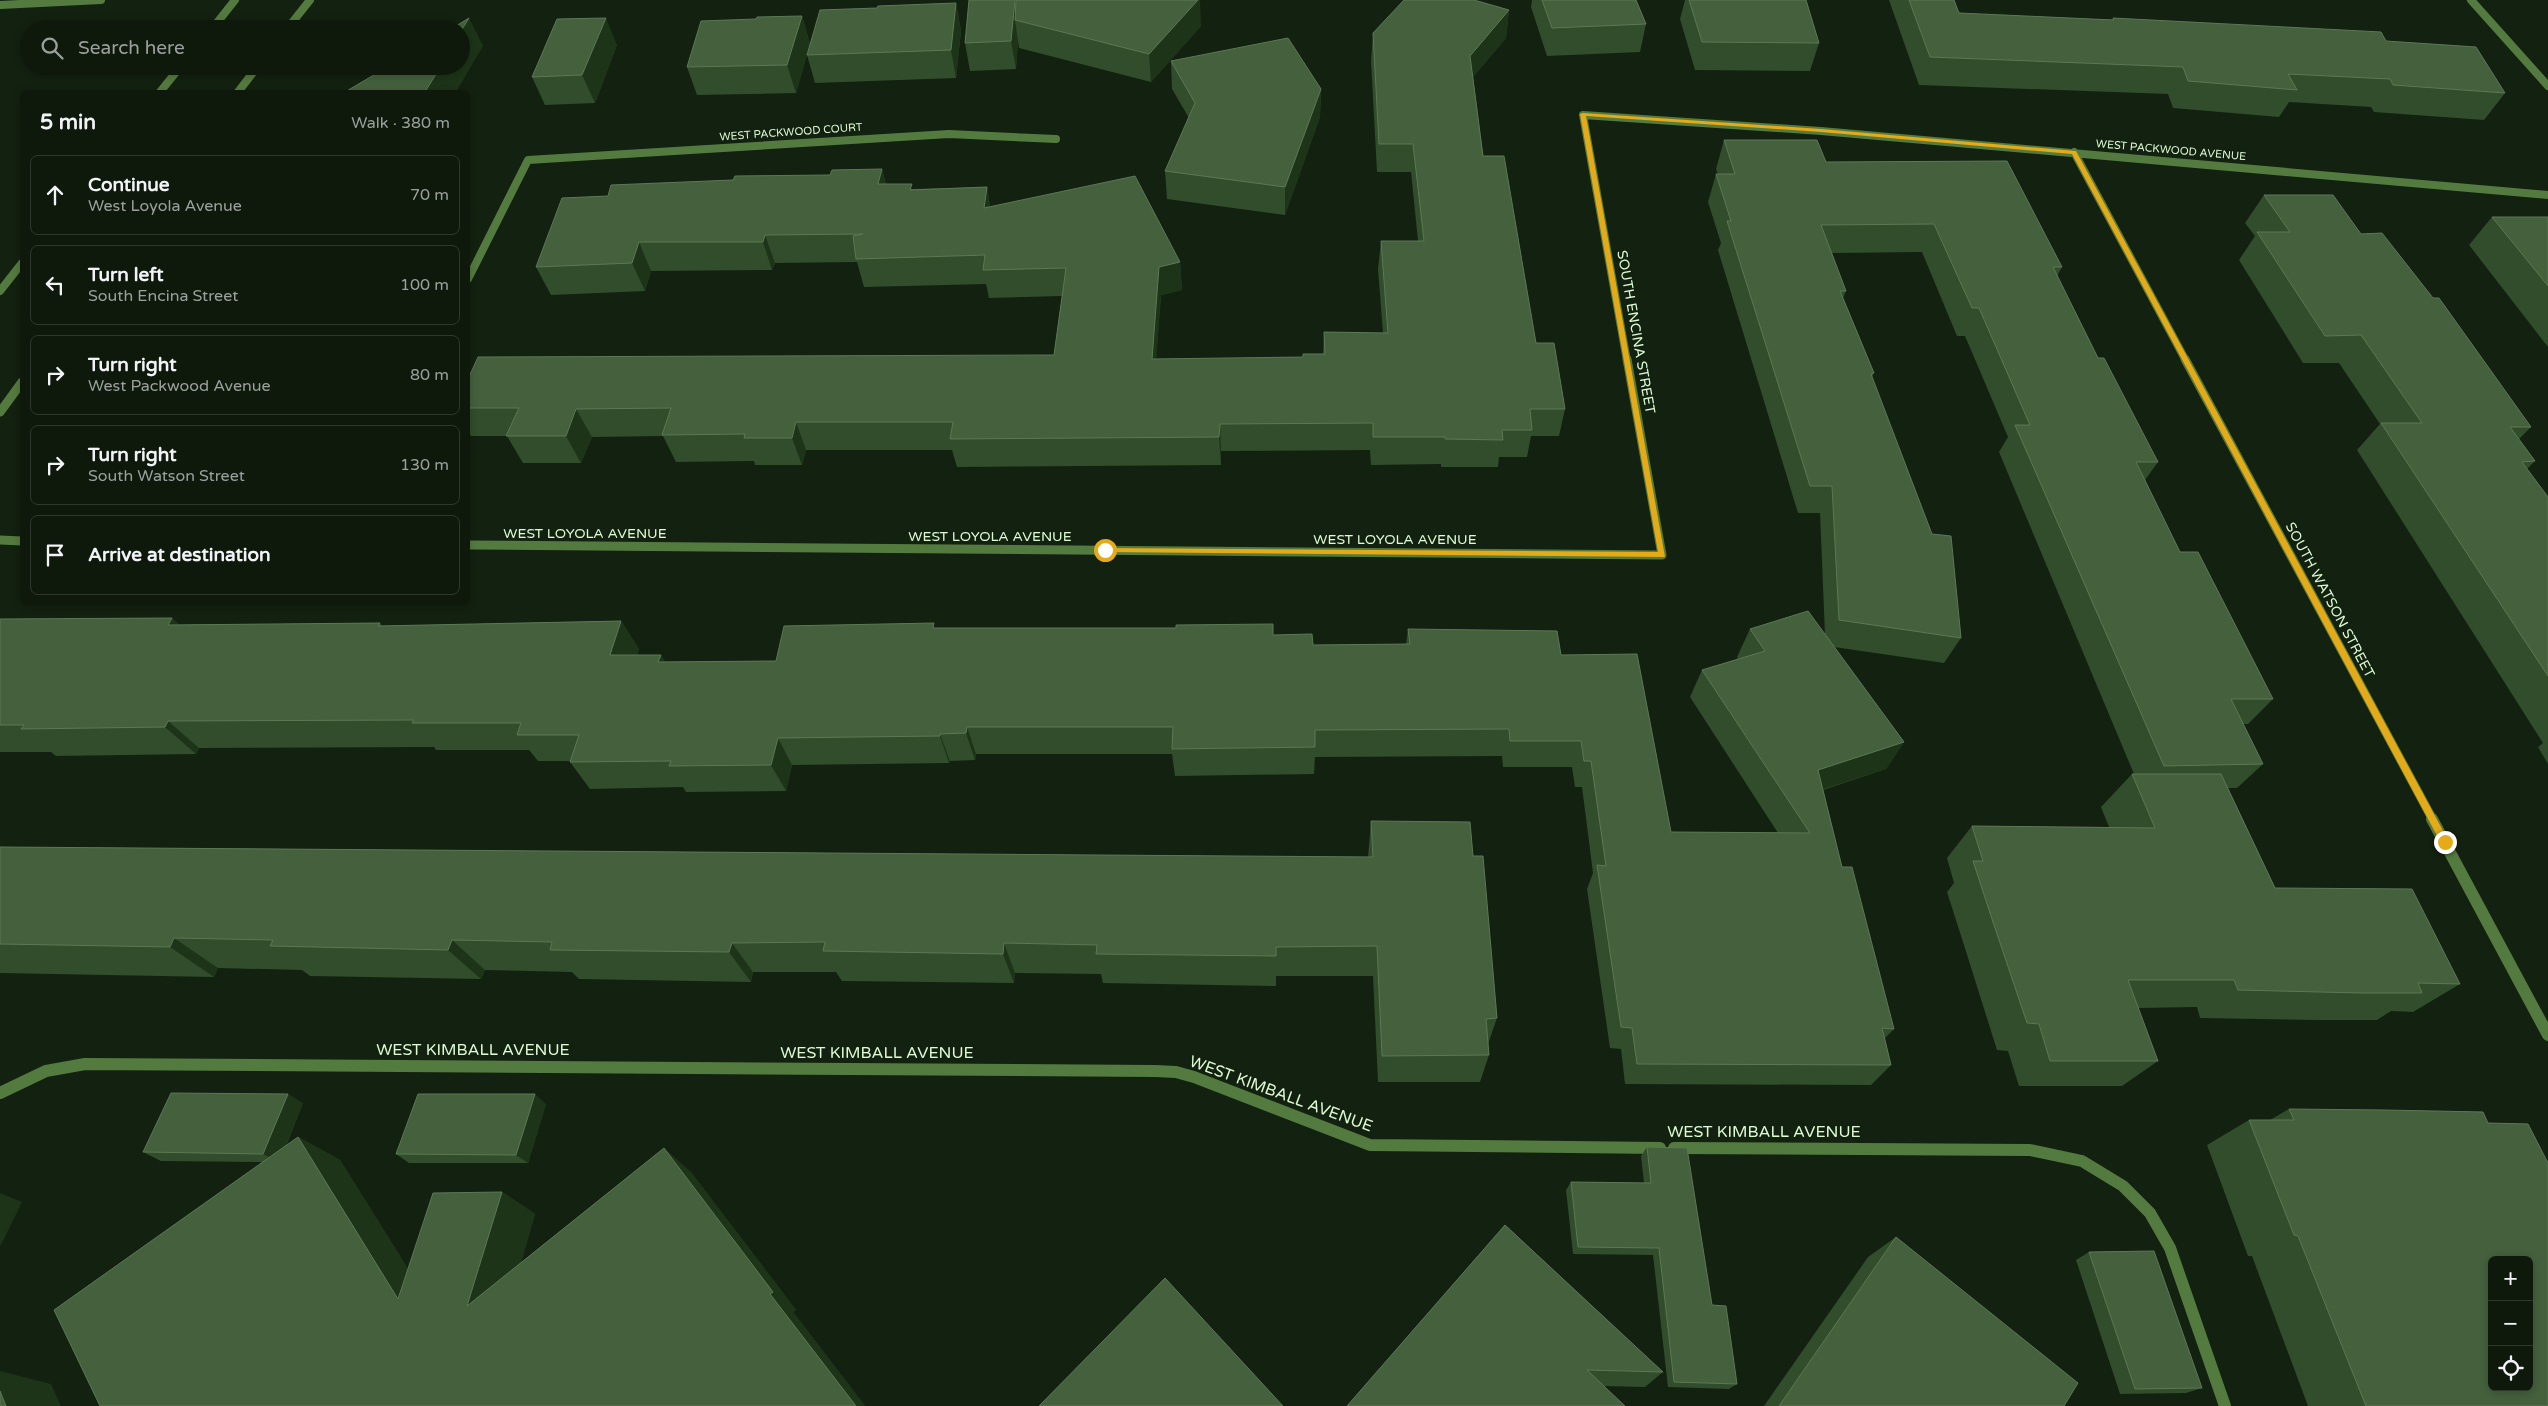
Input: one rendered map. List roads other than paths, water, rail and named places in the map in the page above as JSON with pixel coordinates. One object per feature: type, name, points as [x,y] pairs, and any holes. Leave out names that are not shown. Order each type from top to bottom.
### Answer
[{"type":"street","points":[[0,5],[101,0]]},
{"type":"street","points":[[219,20],[235,0]]},
{"type":"street","points":[[294,20],[310,0]]},
{"type":"street","points":[[2471,0],[2548,86]]},
{"type":"street","points":[[162,90],[174,75]]},
{"type":"street","points":[[240,90],[251,75]]},
{"type":"street","name":"WEST PACKWOOD AVENUE","points":[[1583,114],[1821,130],[2548,195]]},
{"type":"street","name":"SOUTH ENCINA STREET","points":[[1583,114],[1662,555]]},
{"type":"street","name":"WEST PACKWOOD COURT","points":[[470,275],[528,160],[949,134],[1056,139]]},
{"type":"street","name":"SOUTH WATSON STREET","points":[[2074,152],[2548,1035]]},
{"type":"street","points":[[0,291],[20,266]]},
{"type":"street","points":[[0,412],[20,385]]},
{"type":"street","points":[[0,540],[20,541]]},
{"type":"street","name":"WEST LOYOLA AVENUE","points":[[470,545],[1662,555]]},
{"type":"street","name":"WEST KIMBALL AVENUE","points":[[0,1094],[46,1071],[85,1064],[1155,1071],[1176,1072],[1194,1077],[1352,1140],[1379,1146],[2030,1150],[2082,1161],[2124,1186],[2150,1213],[2170,1248],[2225,1406]]}]
